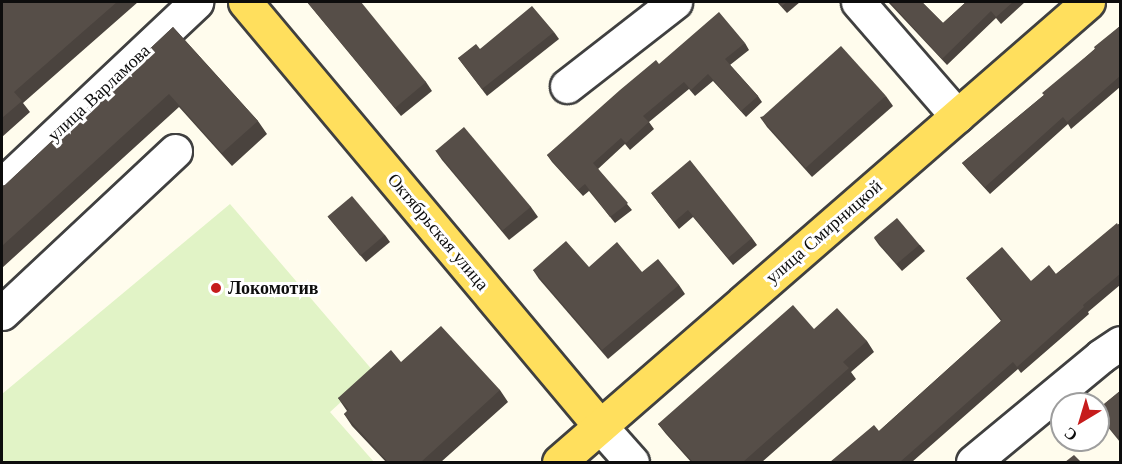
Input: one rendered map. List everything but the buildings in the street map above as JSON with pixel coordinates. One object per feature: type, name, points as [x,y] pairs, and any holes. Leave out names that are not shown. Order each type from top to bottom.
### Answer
[{"type":"main road","name":"Октябрьская улица","points":[[248,2],[600,426]]},
{"type":"main road","name":"улица Смирницкой","points":[[559,462],[1088,2]]},
{"type":"street","name":"улица Варламова","points":[[4,180],[196,2]]},
{"type":"street","points":[[567,86],[675,2]]},
{"type":"street","points":[[858,2],[957,116]]},
{"type":"street","points":[[2,313],[175,151]]},
{"type":"street","points":[[973,462],[1101,356],[1120,344]]},
{"type":"street","name":"Октябрьская улица","points":[[600,426],[632,462]]},
{"type":"green space","name":"Локомотив","points":[[230,204],[374,372],[330,412],[374,462],[2,462],[2,394]]},
{"type":"place","name":"Локомотив","points":[[216,288]]}]
